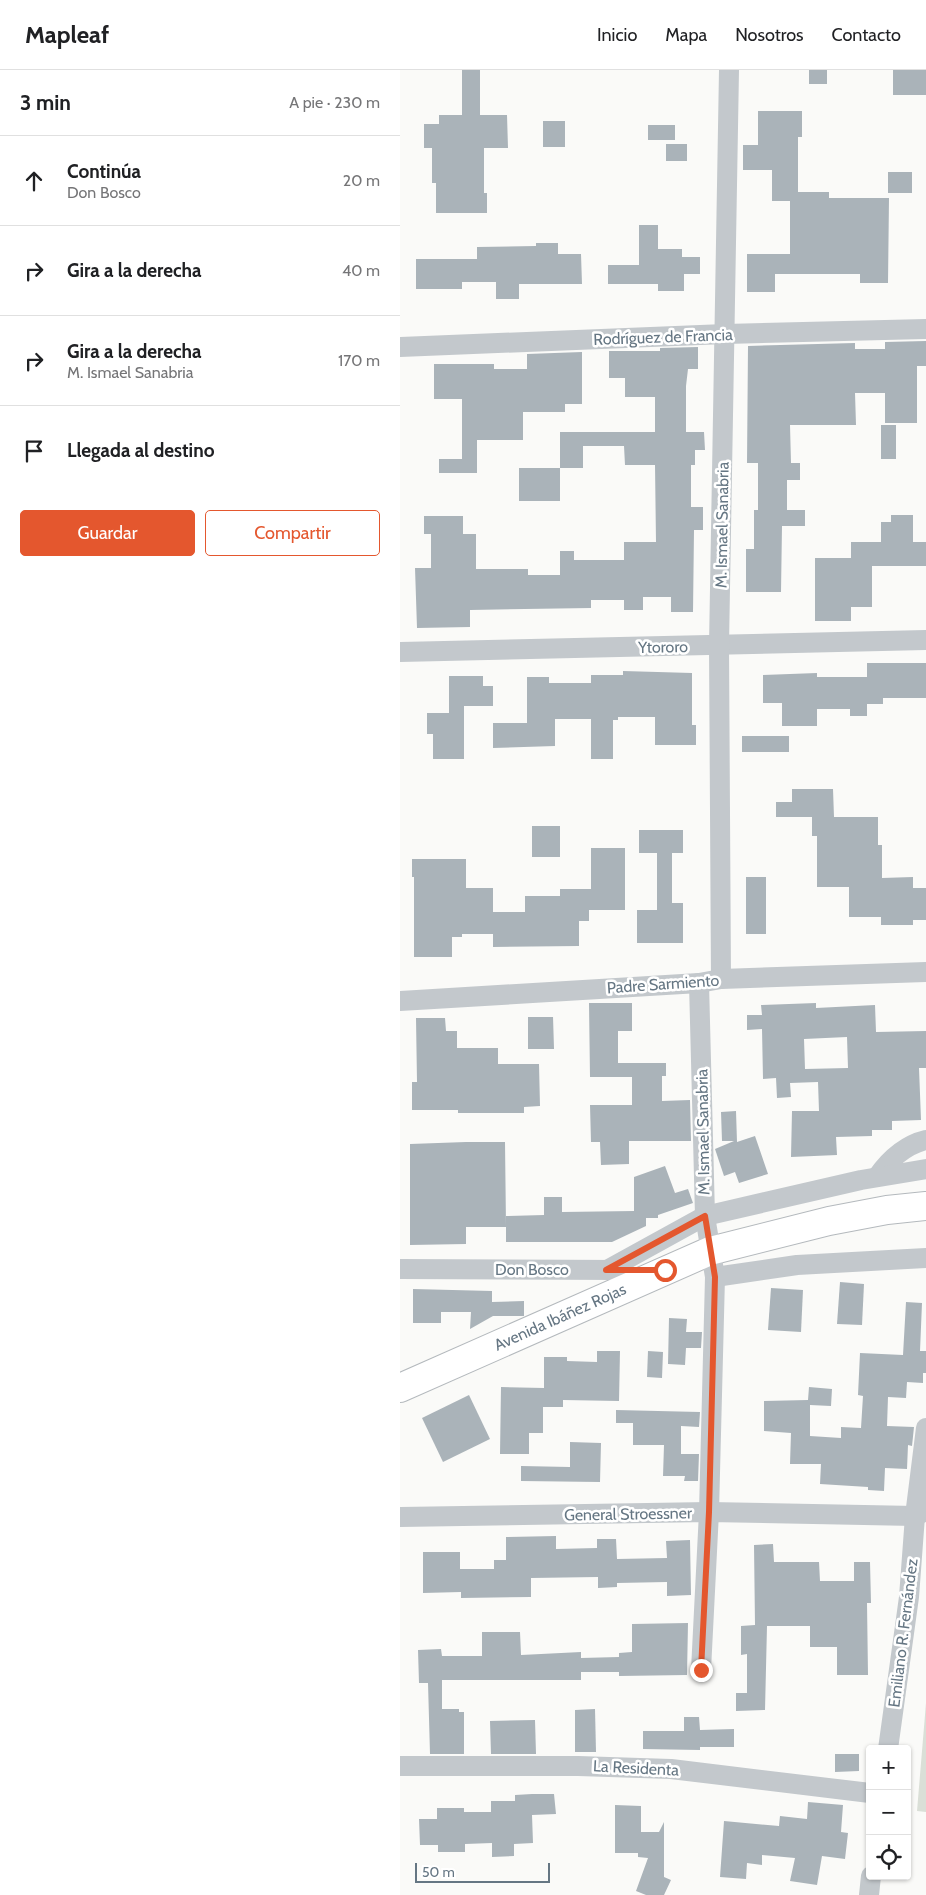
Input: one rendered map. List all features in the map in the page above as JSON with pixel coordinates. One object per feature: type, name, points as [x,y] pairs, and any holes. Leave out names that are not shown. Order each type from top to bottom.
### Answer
[{"type":"highway","name":"Avenida Ibáñez Rojas","points":[[400,1388],[665,1270],[712,1264],[828,1221],[926,1206]]},
{"type":"street","name":"M. Ismael Sanabria","points":[[721,979],[719,646],[729,70]]},
{"type":"street","name":"Rodríguez de Francia","points":[[400,347],[725,334],[926,329]]},
{"type":"street","name":"Ytororo","points":[[400,652],[926,640]]},
{"type":"street","name":"Padre Sarmiento","points":[[400,1001],[721,979],[926,972]]},
{"type":"street","name":"M. Ismael Sanabria","points":[[699,982],[705,1216],[712,1264],[709,1512],[701,1670]]},
{"type":"street","points":[[877,1177],[888,1162],[916,1142],[926,1140]]},
{"type":"street","points":[[606,1270],[705,1216],[877,1177],[926,1169]]},
{"type":"street","points":[[712,1264],[796,1265],[926,1258]]},
{"type":"street","name":"Don Bosco","points":[[400,1269],[665,1270]]},
{"type":"street","name":"Emiliano R. Fernández","points":[[889,1745],[921,1514],[926,1428]]},
{"type":"street","name":"General Stroessner","points":[[400,1518],[709,1512],[921,1514]]},
{"type":"street","name":"La Residenta","points":[[400,1766],[578,1766],[670,1769],[866,1793]]},
{"type":"street","points":[[869,1895],[871,1880]]},
{"type":"shaded area","points":[[926,1703],[926,1812],[917,1811]]},
{"type":"building","points":[[462,70],[480,70],[480,115],[507,115],[508,148],[484,148],[484,193],[487,193],[487,213],[436,213],[436,183],[432,183],[432,148],[424,148],[424,124],[439,124],[439,115],[462,115]]},
{"type":"building","points":[[809,70],[827,70],[827,84],[809,84]]},
{"type":"building","points":[[893,70],[926,70],[926,95],[893,95]]},
{"type":"building","points":[[758,111],[802,111],[802,137],[798,137],[798,192],[829,192],[829,198],[889,198],[888,283],[860,283],[860,274],[775,274],[775,292],[747,292],[747,254],[790,254],[790,201],[772,201],[772,170],[743,170],[743,145],[758,145]]},
{"type":"building","points":[[543,121],[565,121],[565,147],[543,147]]},
{"type":"building","points":[[648,125],[675,125],[675,140],[648,140]]},
{"type":"building","points":[[666,144],[687,144],[687,161],[666,161]]},
{"type":"building","points":[[888,172],[912,172],[912,193],[888,193]]},
{"type":"building","points":[[639,225],[658,225],[658,249],[682,249],[682,257],[700,257],[700,274],[684,274],[684,291],[658,291],[658,284],[608,284],[608,265],[639,265]]},
{"type":"building","points":[[536,243],[558,243],[558,254],[581,254],[582,284],[519,284],[519,299],[496,299],[496,282],[462,282],[462,289],[416,289],[416,259],[477,259],[477,247],[536,246]]},
{"type":"building","points":[[926,341],[926,366],[917,366],[917,423],[885,423],[885,393],[855,393],[856,425],[790,425],[791,463],[800,463],[800,480],[787,480],[787,510],[805,510],[805,526],[782,526],[781,592],[746,592],[746,549],[754,549],[754,510],[758,510],[758,463],[747,463],[748,346],[855,343],[855,349],[885,349],[885,342]]},
{"type":"building","points":[[698,347],[698,369],[688,369],[686,386],[686,432],[704,432],[705,450],[695,450],[695,465],[691,465],[691,507],[703,507],[703,530],[694,530],[693,612],[671,612],[671,597],[643,597],[643,610],[624,610],[624,600],[591,600],[591,608],[470,610],[470,627],[417,628],[415,568],[431,568],[431,534],[424,534],[424,516],[463,516],[463,534],[476,534],[476,569],[528,569],[528,575],[560,575],[560,551],[574,551],[574,560],[624,560],[624,542],[656,542],[655,465],[625,465],[624,446],[583,446],[583,468],[560,468],[560,432],[655,432],[655,397],[625,397],[625,378],[609,378],[609,351],[660,351],[660,348]]},
{"type":"building","points":[[582,352],[582,404],[565,404],[565,412],[523,412],[523,440],[477,440],[477,473],[439,473],[439,459],[462,459],[462,399],[434,399],[434,364],[494,364],[494,369],[527,369],[527,354]]},
{"type":"building","points":[[881,425],[896,425],[896,459],[881,459]]},
{"type":"building","points":[[519,468],[560,468],[560,501],[519,501]]},
{"type":"building","points":[[891,515],[913,515],[913,542],[926,542],[926,566],[872,566],[872,607],[851,607],[851,621],[815,621],[815,558],[851,558],[851,542],[881,542],[881,522],[891,522]]},
{"type":"building","points":[[867,663],[926,663],[926,698],[883,698],[883,704],[867,704],[867,716],[850,716],[850,709],[817,709],[817,726],[782,726],[782,703],[763,703],[763,675],[817,673],[817,677],[867,677]]},
{"type":"building","points":[[623,671],[692,673],[692,725],[696,725],[696,745],[655,745],[655,717],[618,717],[618,720],[613,720],[613,759],[591,759],[591,719],[555,719],[555,746],[493,748],[493,723],[527,723],[527,677],[549,677],[549,683],[591,683],[591,675],[623,675]]},
{"type":"building","points":[[449,676],[483,676],[483,686],[493,686],[493,706],[464,706],[464,759],[433,759],[433,734],[427,734],[427,713],[449,713]]},
{"type":"building","points":[[742,736],[789,736],[789,752],[742,752]]},
{"type":"building","points":[[792,789],[833,789],[834,817],[878,817],[878,845],[882,845],[882,878],[913,877],[913,888],[926,888],[926,920],[913,920],[913,925],[881,925],[881,917],[849,917],[849,887],[817,887],[817,836],[812,836],[812,817],[776,817],[776,802],[792,802]]},
{"type":"building","points":[[532,826],[560,826],[560,857],[532,857]]},
{"type":"building","points":[[639,830],[683,830],[683,853],[672,853],[672,903],[683,903],[683,943],[637,943],[637,910],[657,910],[657,853],[639,853]]},
{"type":"building","points":[[591,848],[625,848],[625,910],[589,910],[589,921],[579,921],[579,946],[493,947],[493,934],[462,934],[462,937],[452,937],[452,957],[414,957],[414,877],[412,877],[412,859],[466,859],[466,888],[493,888],[493,912],[525,912],[525,896],[560,896],[560,889],[591,889]]},
{"type":"building","points":[[746,877],[766,877],[766,934],[746,934]]},
{"type":"building","points":[[589,1003],[632,1003],[632,1031],[618,1031],[618,1063],[666,1063],[666,1076],[662,1076],[662,1101],[690,1100],[691,1141],[629,1141],[629,1164],[601,1165],[600,1142],[591,1142],[590,1105],[632,1105],[632,1077],[590,1077]]},
{"type":"building","points":[[816,1003],[816,1008],[875,1005],[876,1032],[926,1031],[926,1068],[919,1068],[921,1120],[892,1121],[892,1130],[872,1130],[872,1136],[836,1137],[837,1155],[791,1157],[792,1111],[819,1111],[818,1082],[790,1083],[791,1097],[777,1098],[776,1078],[763,1079],[762,1029],[747,1030],[747,1015],[762,1015],[761,1005]],"holes":[[[847,1037],[848,1068],[805,1069],[804,1039]]]},
{"type":"building","points":[[528,1017],[553,1017],[554,1049],[528,1049]]},
{"type":"building","points":[[416,1018],[445,1018],[446,1031],[457,1031],[457,1048],[498,1048],[498,1064],[539,1064],[540,1106],[524,1107],[524,1113],[458,1113],[458,1110],[412,1110],[412,1082],[417,1082]]},
{"type":"building","points":[[736,1111],[737,1142],[755,1136],[768,1174],[739,1183],[735,1172],[724,1176],[715,1149],[734,1141],[722,1141],[721,1112]]},
{"type":"building","points":[[505,1142],[506,1227],[466,1227],[466,1244],[410,1245],[410,1144]]},
{"type":"building","points":[[665,1166],[675,1193],[688,1189],[693,1203],[658,1215],[658,1218],[646,1218],[646,1226],[612,1242],[506,1242],[506,1216],[544,1215],[544,1197],[562,1197],[562,1212],[634,1211],[634,1177]]},
{"type":"building","points":[[840,1282],[864,1284],[862,1325],[837,1324]]},
{"type":"building","points":[[771,1288],[803,1290],[801,1332],[768,1330]]},
{"type":"building","points":[[413,1289],[492,1291],[492,1302],[524,1301],[524,1316],[493,1316],[470,1329],[471,1312],[441,1312],[441,1323],[413,1323]]},
{"type":"building","points":[[906,1302],[922,1303],[920,1351],[926,1351],[926,1373],[923,1373],[923,1383],[907,1382],[906,1398],[888,1397],[887,1426],[914,1427],[912,1446],[908,1445],[907,1469],[885,1468],[884,1491],[868,1490],[868,1487],[820,1484],[821,1464],[790,1464],[791,1433],[764,1431],[764,1401],[808,1400],[809,1387],[832,1389],[831,1406],[810,1405],[810,1436],[841,1438],[841,1427],[861,1428],[863,1396],[858,1395],[860,1353],[903,1355]]},
{"type":"building","points":[[669,1318],[687,1319],[686,1332],[702,1332],[701,1348],[686,1348],[685,1365],[668,1364]]},
{"type":"building","points":[[597,1351],[620,1351],[619,1401],[563,1400],[563,1407],[543,1407],[543,1433],[529,1433],[529,1454],[500,1454],[501,1387],[544,1388],[544,1357],[567,1357],[567,1361],[597,1362]]},
{"type":"building","points":[[648,1351],[663,1352],[662,1378],[647,1377]]},
{"type":"building","points":[[469,1395],[490,1439],[443,1462],[422,1418]]},
{"type":"building","points":[[616,1410],[700,1412],[699,1427],[681,1426],[681,1454],[699,1454],[698,1481],[684,1481],[685,1476],[663,1476],[664,1445],[633,1445],[633,1423],[616,1423]]},
{"type":"building","points":[[570,1442],[601,1443],[600,1482],[521,1481],[521,1466],[570,1467]]},
{"type":"building","points":[[556,1536],[556,1549],[597,1548],[597,1539],[616,1539],[617,1559],[667,1558],[666,1541],[690,1540],[691,1595],[667,1596],[667,1582],[617,1583],[617,1587],[598,1588],[598,1577],[531,1578],[531,1597],[461,1598],[461,1592],[423,1593],[423,1552],[460,1552],[460,1569],[494,1569],[494,1560],[506,1560],[506,1537]]},
{"type":"building","points":[[773,1544],[774,1562],[819,1562],[820,1581],[854,1581],[854,1562],[870,1562],[871,1603],[867,1603],[868,1675],[837,1675],[837,1647],[810,1647],[810,1626],[767,1626],[765,1710],[736,1711],[736,1693],[747,1693],[747,1654],[741,1655],[741,1626],[755,1625],[754,1545]]},
{"type":"building","points":[[688,1623],[687,1675],[619,1676],[619,1672],[581,1672],[581,1680],[442,1680],[442,1709],[459,1709],[459,1712],[464,1712],[464,1754],[430,1754],[428,1683],[419,1683],[418,1650],[441,1649],[442,1656],[482,1656],[482,1632],[520,1632],[521,1655],[581,1652],[581,1658],[619,1657],[619,1653],[632,1652],[632,1624]]},
{"type":"building","points":[[595,1709],[596,1752],[575,1752],[575,1710]]},
{"type":"building","points":[[684,1717],[699,1717],[700,1730],[734,1729],[734,1747],[700,1747],[700,1750],[643,1749],[643,1731],[684,1731]]},
{"type":"building","points":[[535,1720],[536,1754],[491,1754],[490,1721]]},
{"type":"building","points":[[835,1754],[859,1754],[859,1771],[835,1772]]},
{"type":"building","points":[[554,1794],[556,1814],[532,1815],[533,1843],[514,1844],[514,1856],[492,1857],[492,1843],[465,1844],[465,1852],[438,1852],[438,1845],[420,1845],[419,1819],[437,1819],[437,1808],[464,1808],[464,1812],[491,1812],[491,1801],[515,1801],[515,1795]]},
{"type":"building","points":[[808,1802],[843,1805],[841,1832],[848,1833],[845,1859],[822,1856],[817,1885],[790,1881],[795,1858],[762,1855],[762,1865],[747,1863],[746,1879],[720,1877],[724,1821],[779,1826],[780,1816],[807,1819]]},
{"type":"building","points":[[615,1805],[641,1806],[641,1832],[659,1832],[664,1822],[664,1877],[671,1880],[664,1895],[646,1895],[636,1891],[648,1858],[638,1857],[638,1853],[615,1853]]},
{"type":"route","points":[[665,1270],[606,1270],[705,1216],[715,1277],[709,1512],[701,1670]]}]
